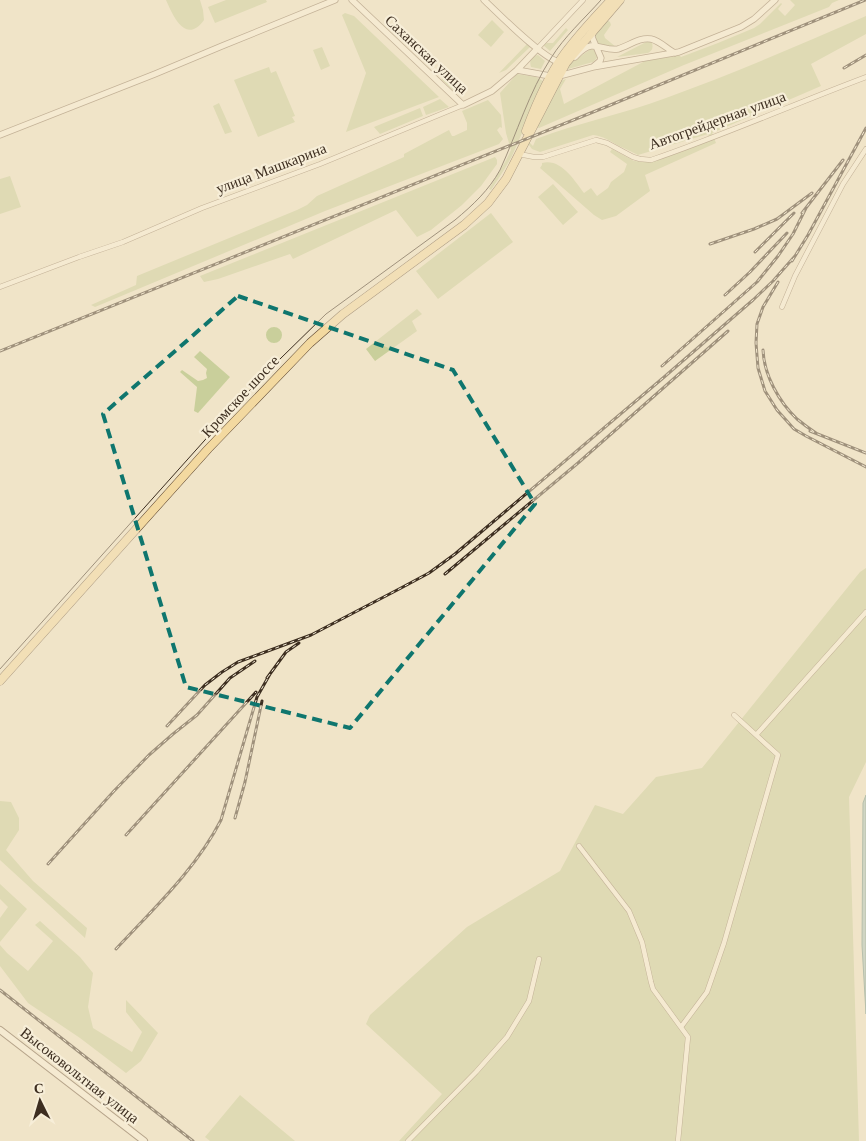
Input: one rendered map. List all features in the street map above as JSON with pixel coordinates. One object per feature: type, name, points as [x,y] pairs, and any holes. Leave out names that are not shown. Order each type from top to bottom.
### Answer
[{"type":"main road","points":[[562,63],[576,39],[611,0]]},
{"type":"main road","points":[[562,63],[620,0]]},
{"type":"main road","name":"Кромское шоссе","points":[[0,680],[212,444],[286,366],[343,314],[464,225],[488,203],[506,179],[562,63]]},
{"type":"main road","name":"Высоковольтная улица","points":[[0,1030],[144,1141]]},
{"type":"street","points":[[0,135],[335,0]]},
{"type":"street","name":"Саханская улица","points":[[352,0],[463,105]]},
{"type":"street","points":[[484,0],[548,58],[562,63],[587,47],[609,50],[617,49],[648,38],[658,41],[668,50],[675,53]]},
{"type":"street","points":[[537,49],[583,0]]},
{"type":"street","points":[[518,70],[555,76],[593,67],[675,53],[741,27],[754,19],[775,0]]},
{"type":"street","points":[[593,67],[601,58],[592,37],[594,30]]},
{"type":"street","name":"улица Машкарина","points":[[0,287],[123,242],[202,208],[320,164],[463,105],[492,91],[518,70],[537,49]]},
{"type":"street","name":"Автогрейдерная улица","points":[[519,154],[543,157],[596,140],[607,143],[633,157],[651,160],[721,135],[826,92],[866,78]]},
{"type":"street","points":[[782,306],[795,276],[843,184],[866,149]]},
{"type":"street","points":[[756,735],[866,612]]},
{"type":"street","points":[[681,1027],[707,992],[724,942],[778,755],[734,715]]},
{"type":"street","points":[[579,846],[629,911],[642,942],[653,989],[688,1037],[678,1141]]},
{"type":"street","points":[[408,1141],[476,1072],[507,1037],[529,1001],[539,959]]},
{"type":"highlighted area","points":[[238,296],[453,370],[535,504],[350,728],[186,687],[103,414]]},
{"type":"green space","points":[[166,0],[200,0],[204,20],[191,30],[186,29],[176,20]]},
{"type":"green space","points":[[226,0],[266,0],[267,2],[215,23],[208,7]]},
{"type":"green space","points":[[790,0],[839,0],[832,3],[829,7],[684,65],[539,128],[535,126],[560,81],[566,79],[560,89],[564,104],[645,61],[679,55],[681,57],[754,28],[781,3],[778,9],[785,16],[795,5]]},
{"type":"green space","points":[[345,13],[354,16],[439,97],[346,132],[366,73],[342,15]]},
{"type":"green space","points":[[866,16],[866,34],[811,64],[821,86],[712,133],[716,143],[645,175],[650,191],[616,216],[602,220],[594,215],[540,168],[542,163],[549,162],[561,167],[571,176],[584,193],[591,188],[597,196],[624,172],[627,164],[610,152],[612,149],[634,161],[650,162],[709,140],[708,134],[638,155],[593,135],[540,152],[532,149],[529,145],[523,147],[529,142],[533,146],[536,139],[552,133],[650,104],[767,59]]},
{"type":"green space","points":[[606,19],[611,25],[604,35],[605,38],[616,47],[600,46],[595,39],[595,35]]},
{"type":"green space","points":[[492,20],[504,32],[491,47],[478,35]]},
{"type":"green space","points":[[566,28],[568,30],[550,51],[543,45],[553,43]]},
{"type":"green space","points":[[648,41],[652,42],[652,50],[648,53],[617,57]]},
{"type":"green space","points":[[527,44],[530,47],[506,70],[499,73]]},
{"type":"green space","points":[[322,47],[330,66],[321,70],[313,50]]},
{"type":"green space","points":[[591,49],[595,50],[598,57],[593,62],[567,68],[568,65]]},
{"type":"green space","points":[[538,55],[545,61],[541,69],[531,67],[530,65],[532,57]]},
{"type":"green space","points":[[269,67],[271,73],[276,71],[295,116],[292,117],[295,122],[258,137],[234,80]]},
{"type":"green space","points":[[446,70],[457,79],[454,83],[460,88],[453,90],[442,80],[442,74]]},
{"type":"green space","points":[[517,74],[536,77],[543,81],[543,85],[512,156],[491,190],[489,189],[511,150],[506,133],[500,93]]},
{"type":"green space","points":[[440,99],[449,107],[426,115],[423,107]]},
{"type":"green space","points":[[488,100],[501,115],[502,128],[500,127],[497,130],[503,139],[499,144],[325,211],[95,307],[91,305],[136,285],[137,276],[297,210],[307,205],[317,196],[404,157],[404,154],[449,130],[452,136],[454,136],[467,130],[467,123],[462,111]]},
{"type":"green space","points":[[219,103],[232,132],[225,134],[213,106]]},
{"type":"green space","points":[[420,108],[423,116],[380,134],[374,127]]},
{"type":"green space","points":[[495,157],[497,164],[481,186],[462,205],[431,230],[417,237],[396,210],[293,259],[290,254],[204,282],[200,276]]},
{"type":"green space","points":[[10,176],[21,207],[0,214],[0,179]]},
{"type":"green space","points":[[553,184],[578,212],[563,225],[538,197]]},
{"type":"green space","points":[[491,213],[513,242],[438,299],[416,271]]},
{"type":"green space","points":[[417,309],[422,314],[412,321],[417,331],[375,361],[366,349]]},
{"type":"green space","points":[[271,327],[277,327],[282,332],[280,341],[271,343],[266,338],[266,332]]},
{"type":"green space","points":[[200,351],[230,377],[198,413],[194,411],[197,387],[180,372],[182,370],[198,381],[207,378],[207,369],[194,357]]},
{"type":"green space","points":[[866,568],[866,762],[849,797],[859,1141],[399,1141],[442,1094],[366,1024],[370,1015],[467,927],[560,871],[595,805],[623,814],[656,777],[702,768],[860,572]]},
{"type":"green space","points":[[0,801],[11,802],[19,818],[19,830],[6,850],[33,881],[87,928],[85,938],[0,860]]},
{"type":"green space","points":[[0,884],[27,909],[0,942],[0,918],[8,907],[0,899]]},
{"type":"green space","points":[[40,921],[80,957],[93,973],[88,1007],[93,1028],[132,1052],[142,1032],[126,1012],[126,1000],[158,1033],[141,1061],[126,1073],[80,1038],[28,1003],[0,966],[0,945],[28,971],[53,941],[35,925]]},
{"type":"green space","points":[[240,1095],[295,1141],[210,1141],[205,1137]]},
{"type":"water","points":[[866,795],[866,1014],[862,945],[863,803]]},
{"type":"tram line","points":[[0,669],[247,393],[280,359],[326,314],[455,220],[480,197],[500,170],[543,71],[568,35],[601,0]]},
{"type":"railway","points":[[0,351],[608,106],[865,0]]},
{"type":"railway","points":[[844,68],[866,55]]},
{"type":"railway","points":[[792,261],[866,128]]},
{"type":"railway","points":[[802,213],[843,160]]},
{"type":"railway","points":[[710,244],[777,219],[812,193]]},
{"type":"railway","points":[[662,366],[757,282],[793,234],[806,208]]},
{"type":"railway","points":[[755,252],[794,213]]},
{"type":"railway","points":[[725,295],[787,233]]},
{"type":"railway","points":[[167,726],[205,685],[238,662],[311,635],[429,573],[455,554],[753,300],[795,256]]},
{"type":"railway","points":[[778,282],[763,307],[757,324],[758,368],[765,391],[777,410],[794,429],[866,467]]},
{"type":"railway","points":[[445,574],[578,463],[728,331]]},
{"type":"railway","points":[[763,350],[769,378],[784,405],[797,419],[816,433]]},
{"type":"railway","points":[[810,431],[866,453]]},
{"type":"railway","points":[[267,678],[286,652],[299,643]]},
{"type":"railway","points":[[48,864],[149,755],[197,715],[230,678],[255,661]]},
{"type":"railway","points":[[116,949],[187,872],[211,838],[221,820],[257,697],[270,674]]},
{"type":"railway","points":[[126,835],[256,692]]},
{"type":"railway","points":[[235,818],[245,782],[262,701]]},
{"type":"railway","points":[[0,990],[193,1141]]}]
